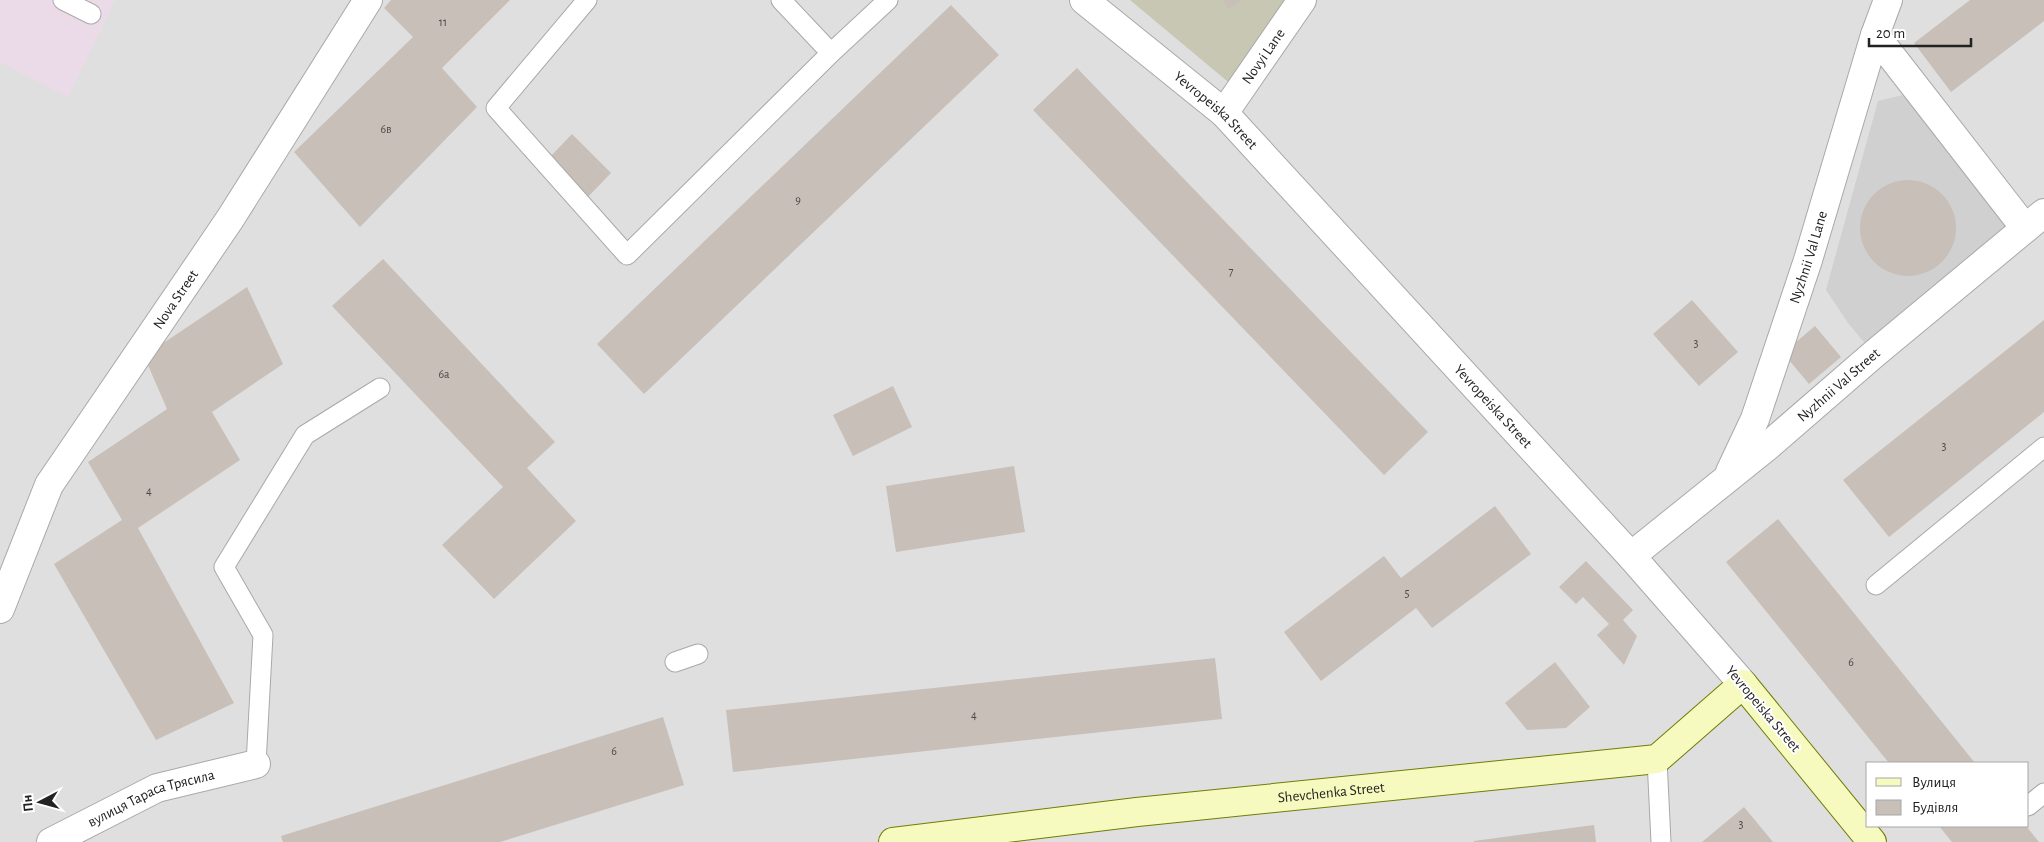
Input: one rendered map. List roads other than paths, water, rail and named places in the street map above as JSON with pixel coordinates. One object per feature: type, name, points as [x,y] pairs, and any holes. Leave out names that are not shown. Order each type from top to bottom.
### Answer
[{"type":"main road","points":[[1657,759],[1743,684]]},
{"type":"main road","name":"Yevropeiska Street","points":[[1743,684],[1872,842]]},
{"type":"main road","name":"Shevchenka Street","points":[[894,842],[1147,811],[1657,759]]},
{"type":"street","name":"Nova Street","points":[[0,609],[49,486],[230,219],[368,0]]},
{"type":"street","name":"Yevropeiska Street","points":[[1084,0],[1224,112],[1631,556],[1743,684]]},
{"type":"street","name":"Novyi Lane","points":[[1224,112],[1302,0]]},
{"type":"street","name":"Nyzhnii Val Lane","points":[[1729,476],[1754,419],[1808,260],[1875,35],[1888,0]]},
{"type":"street","points":[[1875,35],[2035,220]]},
{"type":"street","name":"Nyzhnii Val Street","points":[[1631,556],[1769,445],[2035,220]]},
{"type":"street","name":"вулиця Тараса Трясила","points":[[51,842],[157,788],[256,764]]},
{"type":"lane","points":[[63,0],[91,14]]},
{"type":"lane","points":[[586,0],[496,108],[627,255],[831,53],[888,0]]},
{"type":"lane","points":[[781,0],[831,53]]},
{"type":"lane","points":[[256,764],[263,635],[224,567],[305,435],[380,388]]},
{"type":"lane","points":[[1876,585],[2044,447]]},
{"type":"lane","points":[[675,662],[698,654]]},
{"type":"lane","points":[[1657,759],[1661,842]]},
{"type":"lane","points":[[2029,805],[2044,793]]}]
